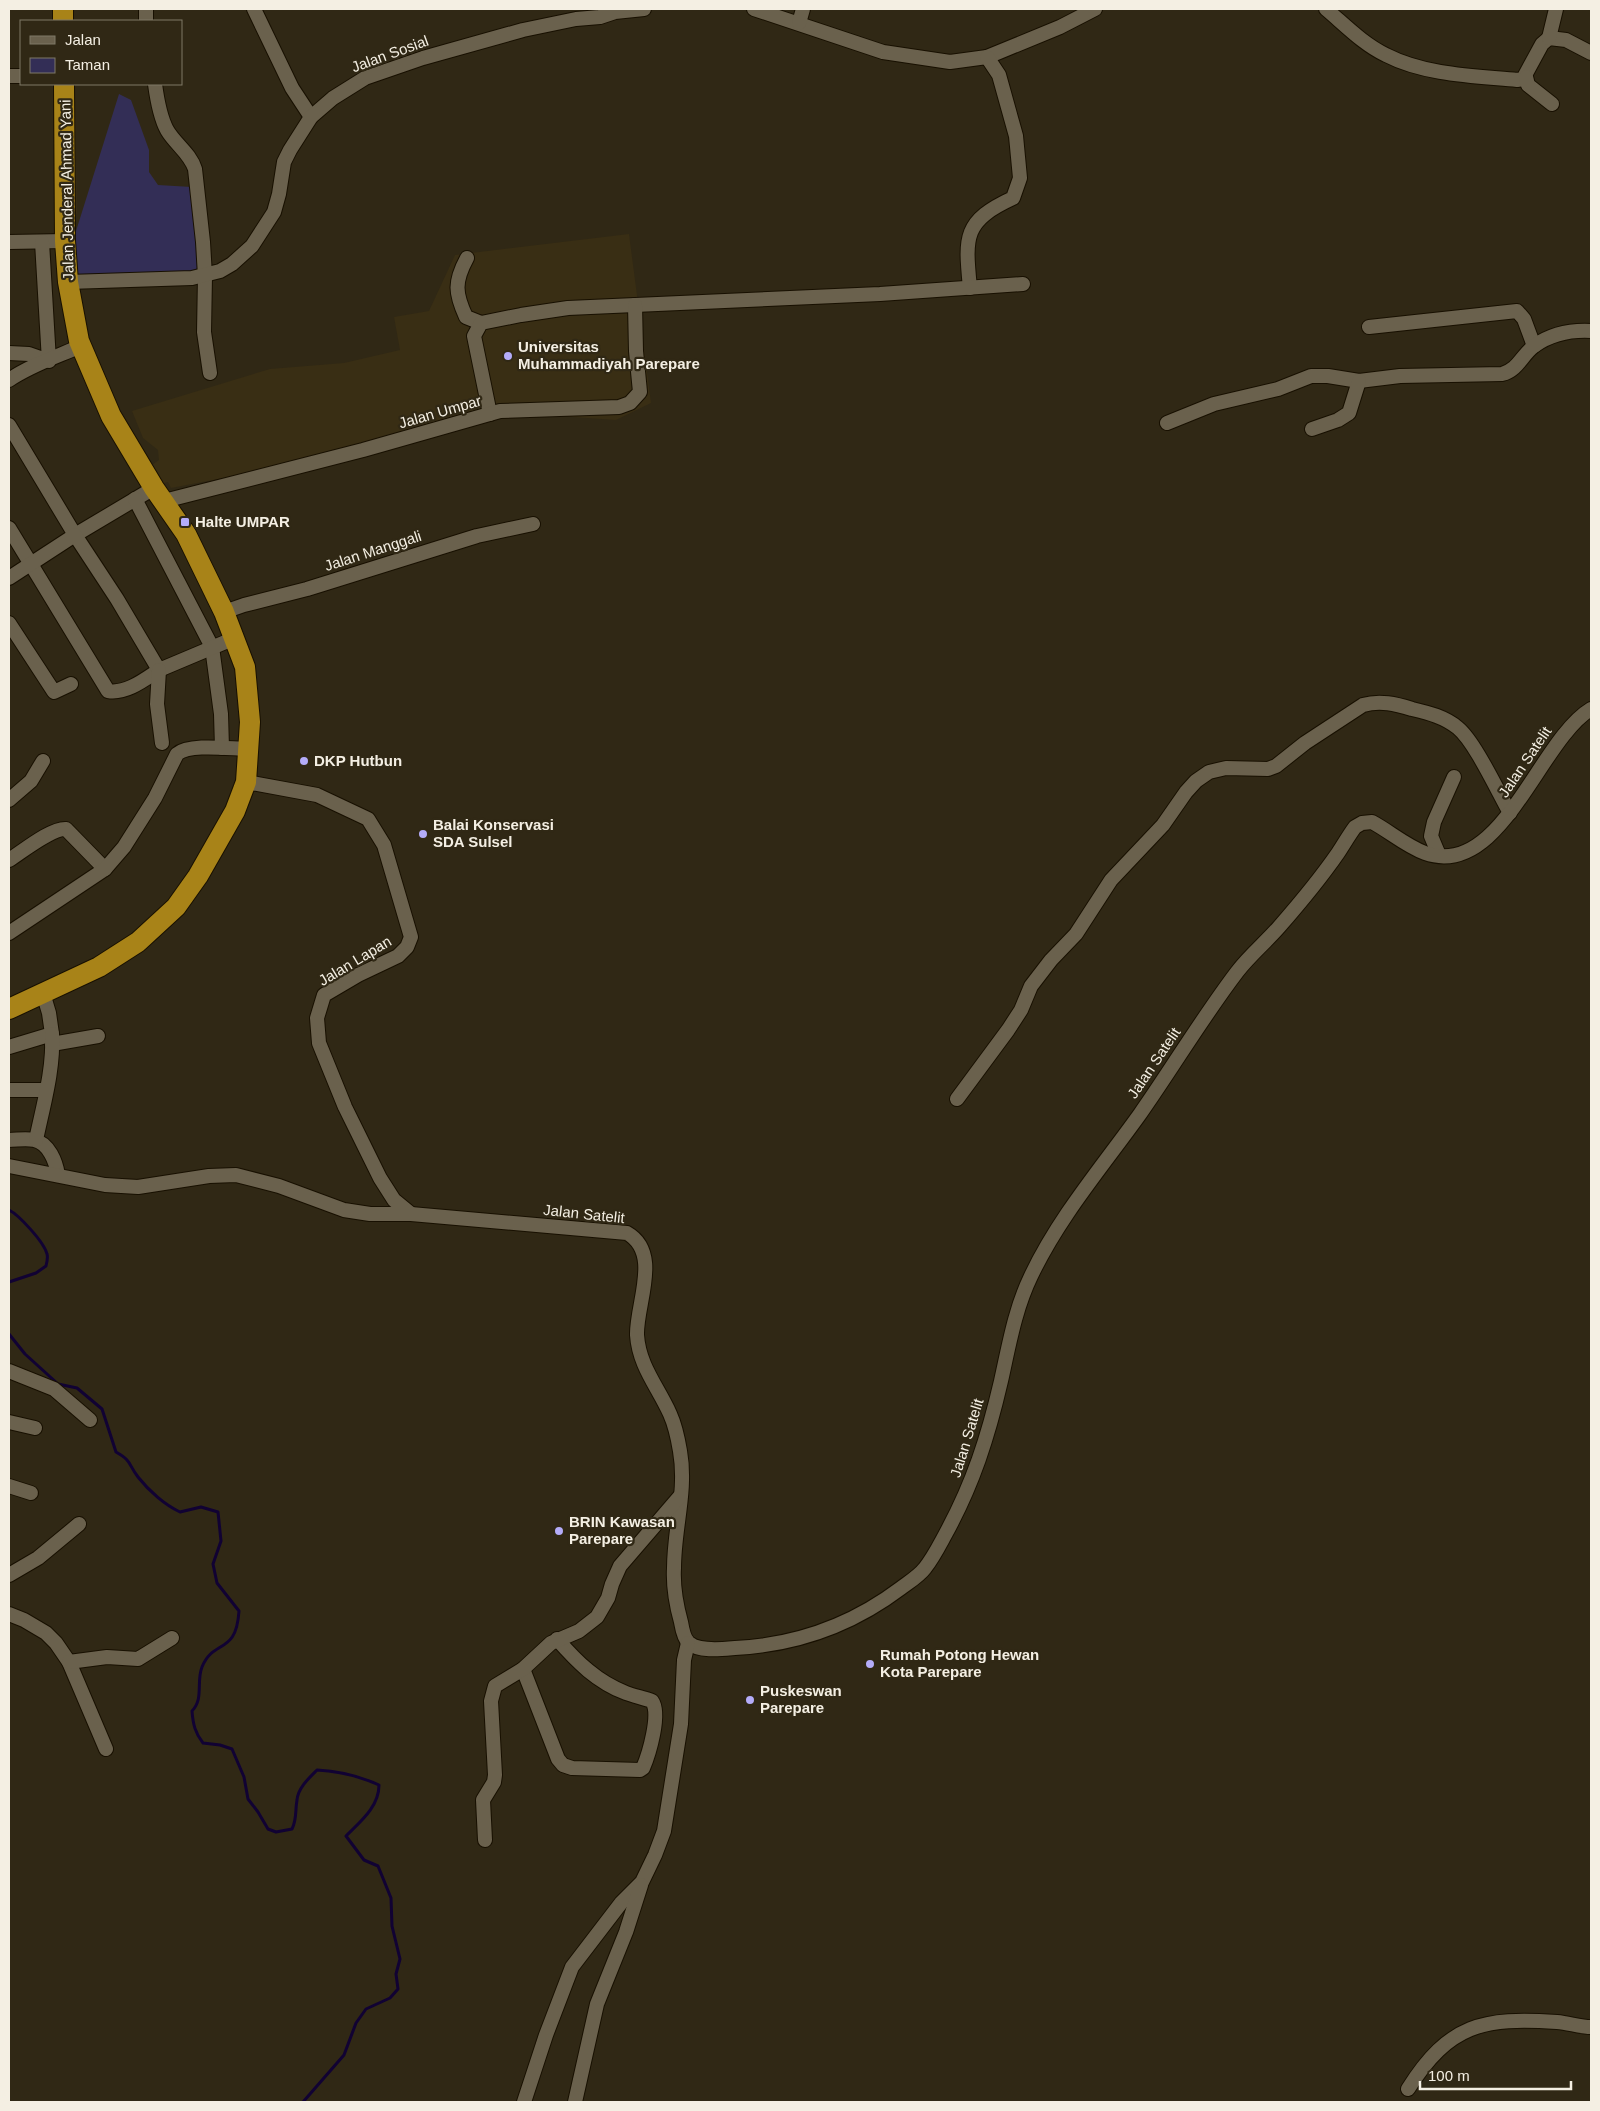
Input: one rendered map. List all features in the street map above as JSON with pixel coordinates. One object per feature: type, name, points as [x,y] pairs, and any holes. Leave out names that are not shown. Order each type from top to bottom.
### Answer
[{"type":"highway","name":"Jalan Jenderal Ahmad Yani","points":[[9,1009],[98,967],[138,942],[176,907],[198,876],[235,811],[246,782],[250,722],[249,694],[245,667],[224,612],[186,534],[159,495],[111,416],[81,346],[68,282],[65,242],[64,85]]},
{"type":"street","points":[[254,9],[292,88],[311,117]]},
{"type":"street","name":"Jalan Sosial","points":[[68,282],[192,278],[220,271],[232,264],[252,246],[274,212],[284,162],[311,117],[347,88],[384,70],[523,30],[576,19],[600,17],[615,10],[644,9]]},
{"type":"street","points":[[754,9],[800,23],[872,49],[924,60],[950,62],[987,57],[1060,27],[1095,9]]},
{"type":"street","points":[[800,23],[803,9]]},
{"type":"street","points":[[1326,9],[1364,43],[1402,62],[1461,74],[1516,80],[1526,77]]},
{"type":"street","points":[[1552,104],[1528,85],[1526,77],[1542,44],[1549,38],[1556,9]]},
{"type":"street","points":[[1549,38],[1566,40],[1591,53]]},
{"type":"street","points":[[970,288],[966,251],[973,225],[991,208],[1013,198],[1020,178],[1016,136],[999,75],[987,57]]},
{"type":"street","points":[[155,85],[167,130],[192,159],[195,169],[205,276],[204,332],[210,373]]},
{"type":"street","points":[[9,242],[65,242]]},
{"type":"street","points":[[42,242],[49,361]]},
{"type":"street","points":[[467,258],[459,273],[457,297],[466,317],[481,323],[568,308],[1023,284]]},
{"type":"street","name":"Jalan Umpar","points":[[9,578],[75,535],[135,500],[363,450],[500,411],[529,409],[585,410],[619,407],[630,403],[640,392],[636,350],[635,305]]},
{"type":"street","points":[[1369,327],[1517,311],[1524,319],[1534,346]]},
{"type":"street","points":[[481,323],[474,336],[490,414]]},
{"type":"street","points":[[1167,423],[1214,404],[1278,389],[1311,376],[1328,376],[1358,382],[1400,376],[1502,374],[1511,372],[1534,346],[1564,332],[1591,331]]},
{"type":"street","points":[[9,380],[29,367],[49,361],[81,346]]},
{"type":"street","points":[[9,353],[29,354],[49,361]]},
{"type":"street","points":[[1312,429],[1338,420],[1349,413],[1358,382]]},
{"type":"street","points":[[9,425],[159,670],[157,704],[162,743]]},
{"type":"street","points":[[135,500],[212,647],[222,748]]},
{"type":"street","name":"Jalan Manggali","points":[[224,612],[307,589],[477,536],[533,524]]},
{"type":"street","points":[[9,528],[108,691],[117,693],[122,691],[159,670],[235,638]]},
{"type":"street","points":[[9,623],[54,692],[71,684]]},
{"type":"street","points":[[957,1099],[1008,1030],[1021,1010],[1031,986],[1051,960],[1076,934],[1111,880],[1163,825],[1186,792],[1196,781],[1209,772],[1226,768],[1268,769],[1276,766],[1305,743],[1364,705],[1373,702],[1390,703],[1436,715],[1459,728],[1477,754],[1510,813]]},
{"type":"street","name":"Jalan Satelit","points":[[9,1166],[105,1185],[138,1187],[208,1176],[236,1175],[279,1186],[344,1210],[370,1214],[411,1214],[626,1233],[635,1238],[643,1253],[645,1264],[637,1322],[639,1349],[646,1371],[671,1416],[680,1449],[683,1478],[674,1568],[680,1621],[688,1643],[719,1649],[768,1646],[828,1630],[852,1619],[890,1597],[924,1570],[972,1481],[992,1416],[1018,1308],[1045,1250],[1072,1208],[1240,968],[1277,930],[1314,884],[1348,836],[1362,823],[1372,822],[1425,853],[1456,855],[1466,853],[1475,848],[1510,813],[1527,791],[1550,751],[1567,729],[1591,709]]},
{"type":"street","points":[[9,933],[105,869],[124,847],[155,798],[177,754],[181,750],[192,748],[248,749]]},
{"type":"street","points":[[9,800],[31,780],[43,761]]},
{"type":"street","points":[[1440,855],[1431,836],[1434,822],[1454,777]]},
{"type":"street","name":"Jalan Lapan","points":[[246,782],[317,795],[368,819],[384,845],[411,937],[407,947],[398,956],[358,975],[324,995],[316,1018],[319,1043],[345,1107],[380,1178],[394,1200],[411,1214]]},
{"type":"street","points":[[9,860],[61,828],[66,829],[105,869]]},
{"type":"street","points":[[36,1140],[46,1090],[52,1039],[49,1013],[43,994]]},
{"type":"street","points":[[9,1047],[52,1039],[98,1036]]},
{"type":"street","points":[[9,1090],[46,1090]]},
{"type":"street","points":[[9,1140],[36,1140],[56,1160],[58,1175]]},
{"type":"street","points":[[9,1370],[54,1389],[90,1420]]},
{"type":"street","points":[[9,1422],[35,1428]]},
{"type":"street","points":[[9,1486],[31,1493]]},
{"type":"street","points":[[484,1840],[483,1800],[494,1782],[495,1775],[491,1695],[494,1686],[523,1669],[551,1643],[579,1631],[597,1617],[608,1598],[620,1566],[681,1496]]},
{"type":"street","points":[[9,1575],[38,1558],[79,1524]]},
{"type":"street","points":[[9,1614],[24,1620],[46,1633],[56,1642],[69,1662],[106,1749]]},
{"type":"street","points":[[69,1662],[107,1657],[138,1658],[172,1638]]},
{"type":"street","points":[[523,1669],[558,1759],[563,1765],[572,1768],[642,1769],[647,1757],[656,1715],[655,1705],[600,1680],[577,1661],[557,1639]]},
{"type":"street","points":[[575,2102],[597,2004],[626,1932],[642,1882],[655,1855],[667,1818],[681,1724],[684,1660],[688,1643]]},
{"type":"street","points":[[524,2102],[546,2035],[572,1968],[622,1903],[642,1882]]},
{"type":"street","points":[[1408,2089],[1419,2072],[1442,2045],[1473,2027],[1498,2021],[1558,2022],[1591,2027]]},
{"type":"shaded area","points":[[69,101],[75,101],[77,214],[70,213]]},
{"type":"shaded area","name":"Universitas Muhammadiyah Parepare","points":[[629,234],[651,403],[616,420],[488,411],[270,469],[171,488],[168,482],[161,484],[152,465],[159,460],[158,450],[143,438],[132,411],[270,369],[344,363],[400,350],[394,317],[429,311],[455,255]]},
{"type":"green space","points":[[119,94],[131,100],[149,150],[149,172],[158,185],[192,187],[201,275],[72,280],[71,247]]},
{"type":"waterway","points":[[9,1210],[31,1229],[47,1254],[46,1266],[36,1273],[9,1282]]},
{"type":"waterway","points":[[9,1334],[25,1354],[58,1384],[77,1388],[102,1409],[116,1452],[127,1460],[138,1477],[158,1497],[180,1512],[201,1507],[218,1512],[221,1541],[213,1564],[217,1583],[239,1611],[234,1635],[224,1645],[212,1652],[202,1667],[198,1701],[192,1711],[193,1720],[196,1732],[203,1743],[232,1749],[244,1777],[248,1799],[268,1829],[276,1832],[292,1829],[295,1822],[299,1791],[317,1770],[349,1774],[379,1785],[376,1800],[372,1807],[363,1820],[346,1836],[364,1860],[378,1866],[391,1898],[392,1926],[400,1959],[396,1974],[398,1989],[390,1998],[366,2009],[356,2023],[344,2055],[303,2102]]},
{"type":"place","name":"Universitas Muhammadiyah Parepare","points":[[508,356]]},
{"type":"place","name":"Halte UMPAR","points":[[185,522]]},
{"type":"place","name":"DKP Hutbun","points":[[304,761]]},
{"type":"place","name":"Balai Konservasi SDA Sulsel","points":[[423,834]]},
{"type":"place","name":"BRIN Kawasan Parepare","points":[[559,1531]]},
{"type":"place","name":"Rumah Potong Hewan Kota Parepare","points":[[870,1664]]},
{"type":"place","name":"Puskeswan Parepare","points":[[750,1700]]}]
